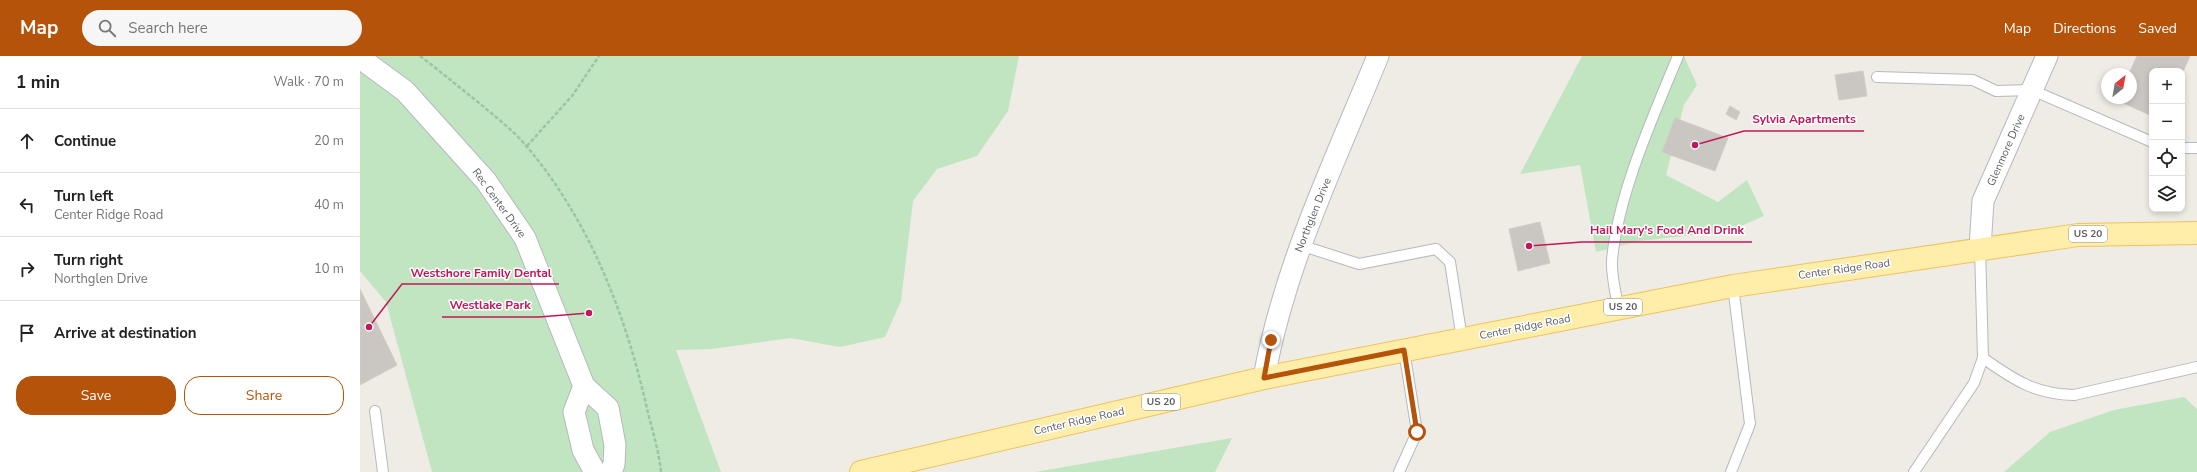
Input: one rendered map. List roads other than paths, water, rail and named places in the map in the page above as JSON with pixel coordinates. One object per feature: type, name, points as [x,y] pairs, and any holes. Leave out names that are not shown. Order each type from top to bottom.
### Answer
[{"type":"main road","name":"Center Ridge Road","points":[[861,472],[1264,378],[1733,286],[1980,248],[2078,235],[2197,232]]},
{"type":"street","name":"Northglen Drive","points":[[1264,378],[1271,340],[1300,245],[1378,56]]},
{"type":"street","name":"Glenmore Drive","points":[[1980,248],[1983,201],[2047,56]]},
{"type":"street","name":"Rec Center Drive","points":[[360,58],[405,91],[486,181],[525,238],[584,386],[608,408],[615,445],[614,464],[611,472]]},
{"type":"street","points":[[584,386],[574,412],[583,450],[595,472]]},
{"type":"lane","points":[[1618,308],[1612,261],[1620,214],[1646,136],[1678,56]]},
{"type":"lane","points":[[1877,77],[1973,80],[1996,91],[2032,90],[2149,141]]},
{"type":"lane","points":[[2185,148],[2197,148]]},
{"type":"lane","points":[[1300,245],[1359,264],[1436,249],[1450,262],[1462,339]]},
{"type":"lane","points":[[1914,472],[1974,383],[1983,358],[1980,248]]},
{"type":"lane","points":[[1731,472],[1750,424],[1733,286]]},
{"type":"lane","points":[[1399,472],[1417,432],[1404,350]]},
{"type":"lane","points":[[1983,358],[2024,386],[2058,395],[2074,395],[2197,367]]},
{"type":"lane","points":[[375,411],[383,472]]},
{"type":"place","name":"Sylvia Apartments","points":[[1695,145]]},
{"type":"place","name":"Hail Mary's Food And Drink","points":[[1529,246]]},
{"type":"place","name":"Westlake Park","points":[[589,313]]},
{"type":"place","name":"Westshore Family Dental","points":[[369,327]]}]
